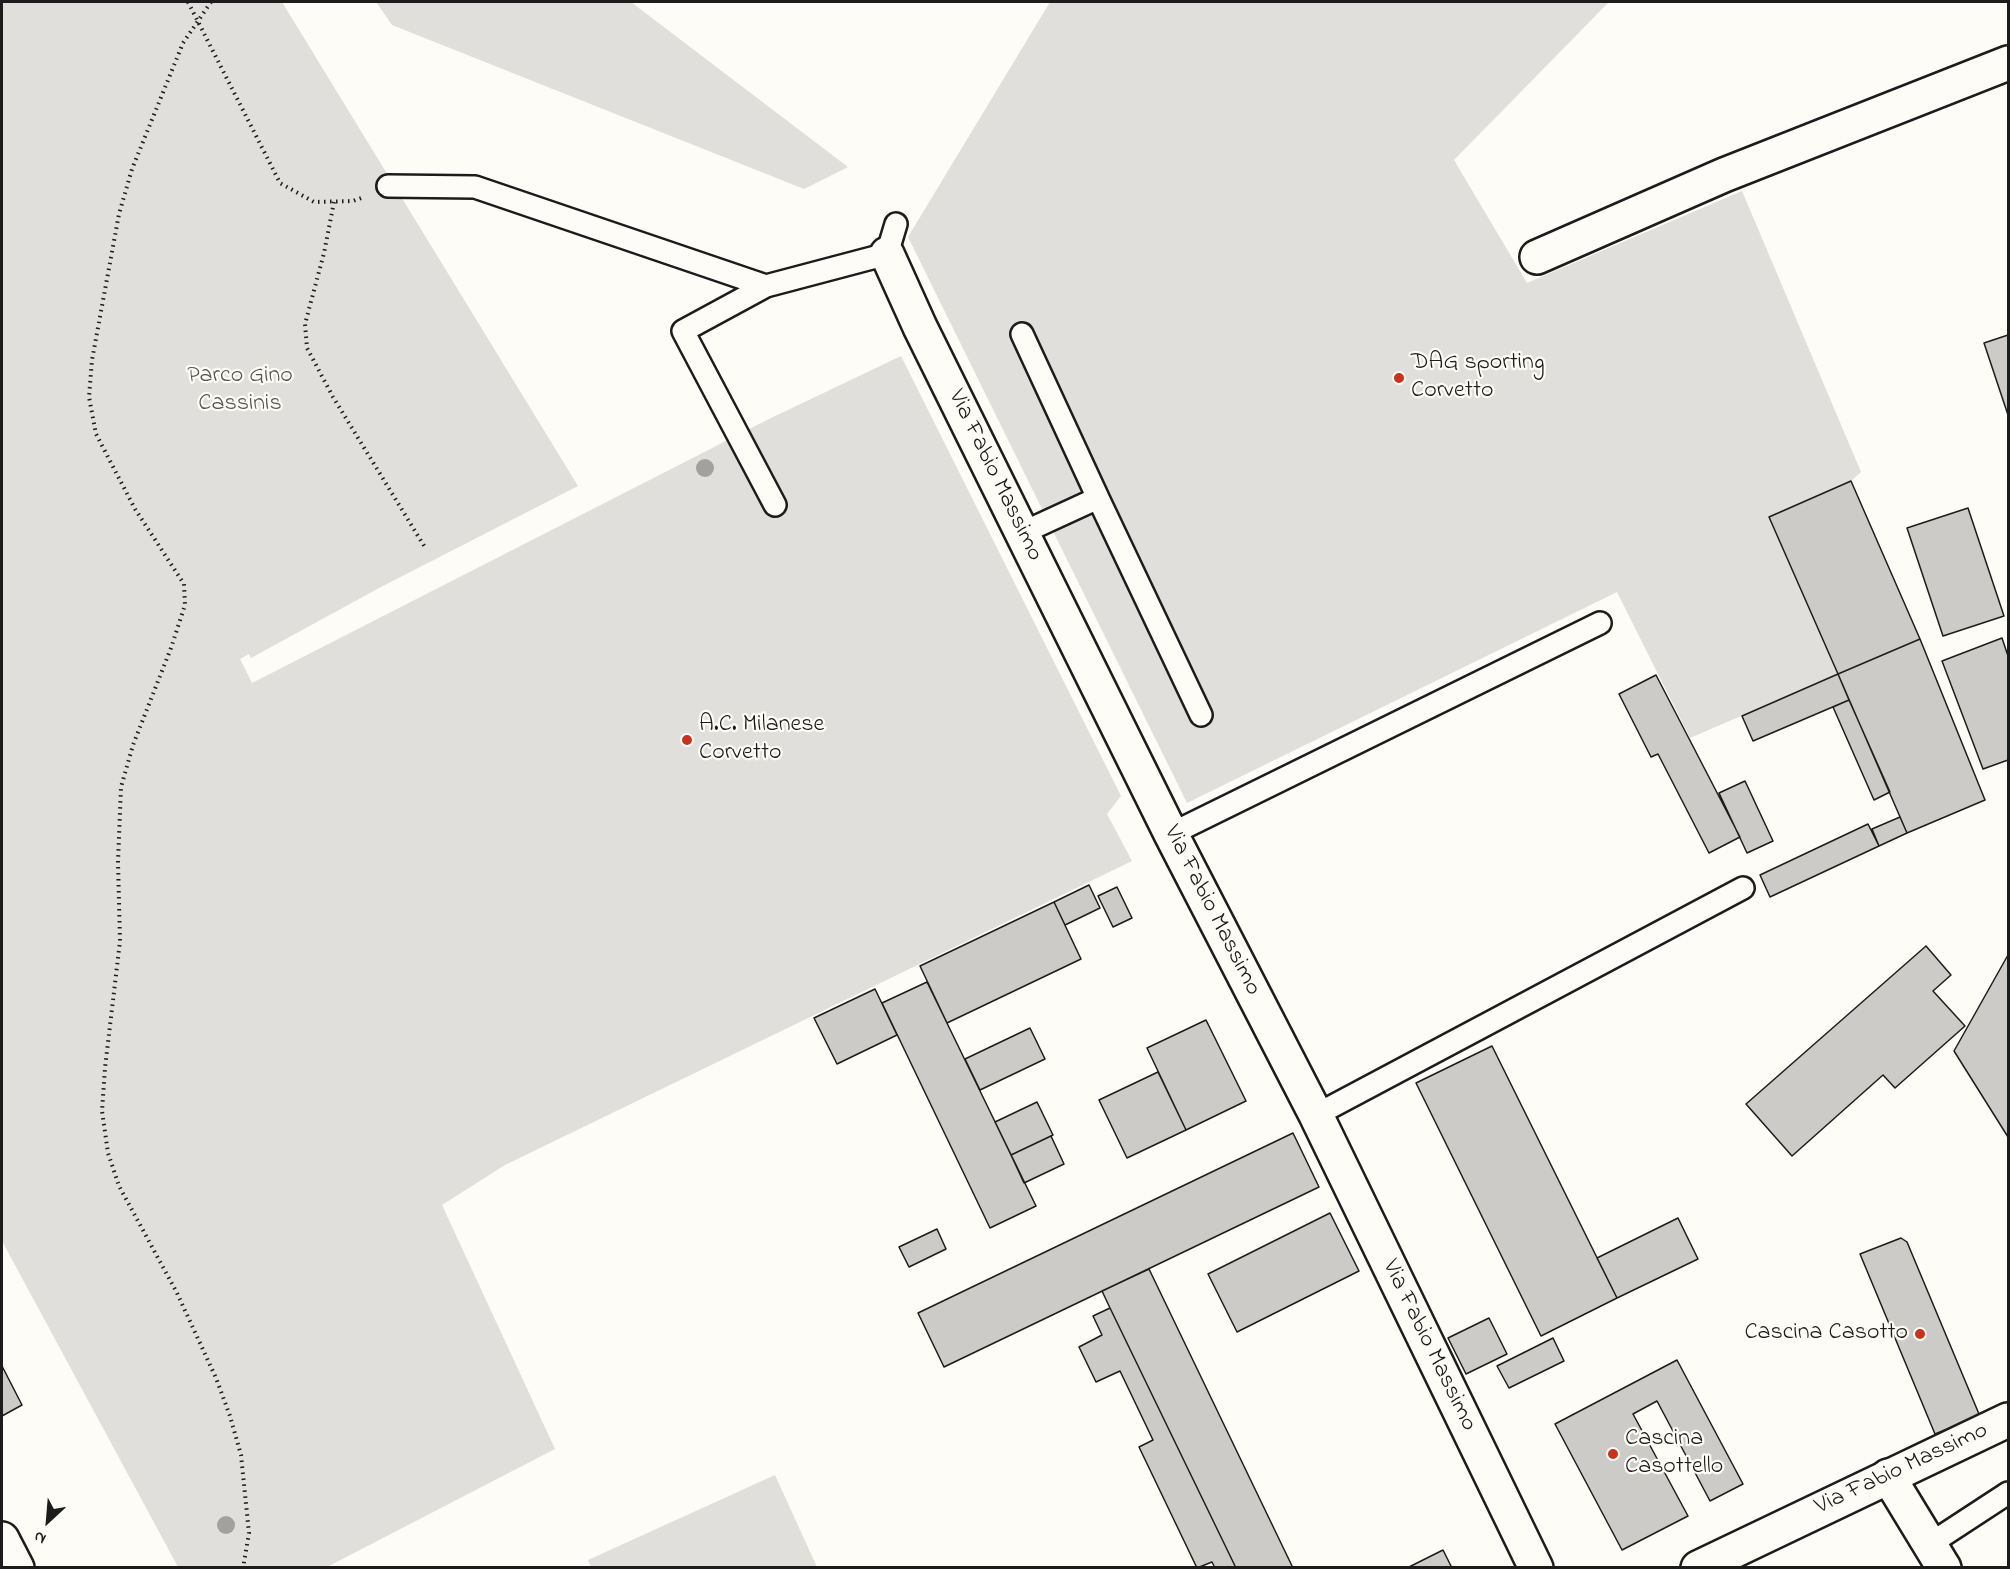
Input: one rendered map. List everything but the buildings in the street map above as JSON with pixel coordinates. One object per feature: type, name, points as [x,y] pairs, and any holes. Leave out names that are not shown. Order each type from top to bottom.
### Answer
[{"type":"main road","points":[[1537,257],[1724,175],[2008,63]]},
{"type":"main road","name":"Via Fabio Massimo","points":[[886,236],[1022,533],[1171,834],[1316,1115],[1536,1568]]},
{"type":"main road","name":"Via Fabio Massimo","points":[[1698,1568],[2008,1420]]},
{"type":"main road","points":[[1888,1476],[1937,1556]]},
{"type":"main road","points":[[2,1539],[17,1568]]},
{"type":"lane","points":[[388,186],[475,187],[766,286]]},
{"type":"lane","points":[[775,505],[683,331],[766,286],[886,236]]},
{"type":"lane","points":[[1022,334],[1201,716]]},
{"type":"lane","points":[[1022,533],[1098,498]]},
{"type":"lane","points":[[1171,834],[1600,623]]},
{"type":"lane","points":[[1316,1115],[1743,888]]},
{"type":"lane","points":[[1937,1556],[2008,1493]]},
{"type":"path","points":[[188,2],[280,183],[314,202],[353,201],[388,186]]},
{"type":"path","points":[[211,2],[183,44],[132,169],[119,214],[92,360],[89,397],[96,434],[135,509],[184,584],[184,605],[171,648],[133,745],[121,787],[118,862],[120,941],[102,1111],[108,1153],[119,1186],[182,1303],[230,1416],[241,1455],[249,1533],[243,1568]]},
{"type":"path","points":[[334,202],[305,324],[308,348],[333,397],[426,549]]},
{"type":"green space","name":"Parco Gino Cassinis","points":[[2,2],[282,2],[578,486],[379,588],[251,658],[249,654],[240,659],[252,683],[769,419],[901,356],[1121,796],[1107,814],[1132,861],[505,1165],[442,1205],[555,1449],[327,1567],[178,1567],[2,1241]]},
{"type":"green space","points":[[376,2],[631,2],[848,167],[804,189],[392,25]]},
{"type":"green space","name":"DAG sporting Corvetto","points":[[1050,2],[1609,2],[1454,160],[1527,283],[1742,191],[1861,472],[1851,481],[1769,517],[1838,674],[1690,738],[1617,592],[1187,803],[908,237]]},
{"type":"green space","points":[[775,1475],[817,1567],[591,1567],[588,1560]]},
{"type":"place","name":"DAG sporting Corvetto","points":[[1399,378]]},
{"type":"place","name":"A.C. Milanese Corvetto","points":[[687,740]]},
{"type":"place","name":"Cascina Casotto","points":[[1920,1334]]},
{"type":"place","name":"Cascina Casottello","points":[[1613,1454]]}]
